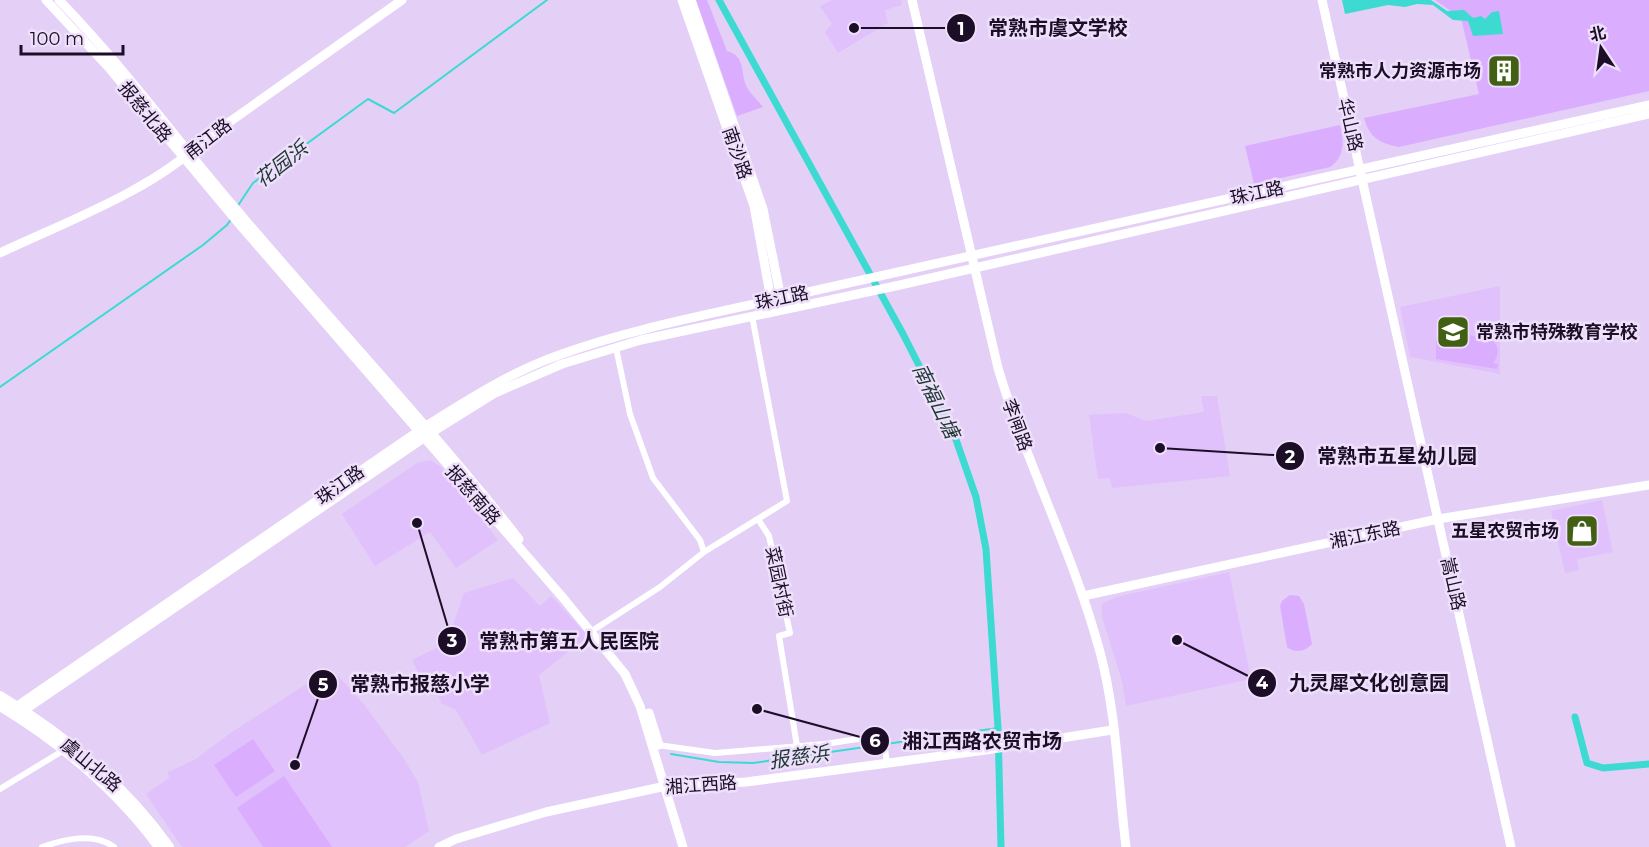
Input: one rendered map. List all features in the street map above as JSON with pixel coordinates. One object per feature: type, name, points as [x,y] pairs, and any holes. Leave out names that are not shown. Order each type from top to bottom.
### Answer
[{"type":"main road","name":"报慈北路","points":[[46,0],[187,156],[245,225]]},
{"type":"main road","name":"报慈北路","points":[[59,0],[117,63],[187,156]]},
{"type":"main road","name":"甬江路","points":[[0,253],[135,188],[187,156],[201,142],[402,0]]},
{"type":"main road","name":"南沙路","points":[[682,0],[754,206],[776,299],[783,309]]},
{"type":"main road","name":"南沙路","points":[[691,0],[763,209],[776,299],[773,311]]},
{"type":"main road","name":"李闸路","points":[[912,0],[998,368],[1015,421],[1083,596],[1101,655],[1126,847]]},
{"type":"main road","name":"华山路","points":[[1322,0],[1362,181]]},
{"type":"main road","name":"珠江路","points":[[424,432],[495,393],[562,364],[616,348],[773,311],[900,285],[973,261],[1649,105]]},
{"type":"main road","name":"珠江路","points":[[13,710],[490,385],[559,355],[638,331],[776,299],[1362,181],[1649,114]]},
{"type":"main road","name":"嵩山路","points":[[1362,181],[1511,847]]},
{"type":"main road","name":"报慈南路","points":[[245,225],[595,629],[633,676],[645,703],[658,745],[666,786]]},
{"type":"main road","name":"报慈南路","points":[[424,432],[625,674],[640,706],[683,847]]},
{"type":"main road","name":"湘江东路","points":[[1083,596],[1438,519],[1649,485]]},
{"type":"main road","name":"虞山北路","points":[[0,696],[13,710],[104,783],[159,847]]},
{"type":"main road","name":"虞山北路","points":[[13,710],[110,777],[151,821],[169,847]]},
{"type":"main road","name":"湘江西路","points":[[439,847],[456,839],[546,812],[666,786],[746,782],[986,750],[1112,730]]},
{"type":"street","name":"菜园村街","points":[[595,629],[660,587],[704,552],[787,501],[752,316]]},
{"type":"street","points":[[616,348],[630,414],[653,478],[699,540],[704,552]]},
{"type":"street","name":"菜园村街","points":[[758,519],[769,536],[790,633],[779,636],[797,746]]},
{"type":"street","points":[[658,745],[715,753],[883,735],[887,764]]},
{"type":"street","points":[[0,789],[64,750]]},
{"type":"street","points":[[42,847],[82,838],[105,840],[114,847]]},
{"type":"shaded area","points":[[696,0],[707,0],[727,51],[739,59],[746,86],[763,107],[737,116]]},
{"type":"shaded area","points":[[832,0],[901,0],[902,5],[885,10],[888,23],[838,53],[825,32],[832,24],[820,6]]},
{"type":"shaded area","points":[[1342,0],[1431,0],[1447,11],[1464,10],[1473,18],[1481,16],[1485,19],[1492,12],[1499,11],[1503,34],[1473,36],[1468,21],[1453,20],[1433,5],[1417,4],[1405,7],[1388,5],[1345,14]]},
{"type":"shaded area","points":[[1435,0],[1649,0],[1649,91],[1399,147],[1386,144],[1372,135],[1364,118],[1479,94],[1461,18]]},
{"type":"shaded area","points":[[1340,125],[1341,153],[1330,167],[1254,184],[1245,146]]},
{"type":"shaded area","name":"常熟市特殊教育学校","points":[[1500,286],[1500,374],[1410,357],[1400,307]]},
{"type":"shaded area","points":[[1450,331],[1492,340],[1497,348],[1493,363],[1498,364],[1497,369],[1436,359],[1436,338]]},
{"type":"shaded area","points":[[1201,396],[1217,396],[1230,476],[1112,488],[1110,478],[1098,479],[1089,415],[1126,413],[1146,421],[1204,412]]},
{"type":"shaded area","points":[[430,460],[440,466],[498,540],[456,568],[430,532],[375,566],[342,514],[417,463]]},
{"type":"shaded area","name":"五星农贸市场","points":[[1602,500],[1613,552],[1577,559],[1579,570],[1565,573],[1551,511]]},
{"type":"shaded area","points":[[1229,572],[1251,679],[1126,706],[1122,681],[1102,617],[1102,604],[1116,597]]},
{"type":"shaded area","points":[[513,578],[540,606],[551,596],[588,636],[539,675],[550,723],[482,755],[456,710],[442,704],[427,673],[420,676],[412,660],[447,643],[464,593]]},
{"type":"shaded area","points":[[1290,595],[1299,596],[1304,604],[1312,644],[1300,651],[1287,647],[1280,606],[1282,601]]},
{"type":"shaded area","points":[[325,672],[339,677],[363,703],[404,759],[418,782],[429,831],[405,847],[182,847],[146,794],[169,778],[168,772],[196,759],[229,734]]},
{"type":"shaded area","points":[[253,739],[275,771],[236,797],[214,765]]},
{"type":"shaded area","points":[[284,776],[332,847],[263,847],[237,808]]},
{"type":"waterway","name":"花园浜","points":[[237,207],[253,183],[368,99],[394,113],[547,0]]},
{"type":"waterway","name":"南福山塘","points":[[719,0],[903,334],[954,434],[976,497],[986,549],[998,728],[1001,847]]},
{"type":"waterway","name":"花园浜","points":[[0,387],[203,245],[232,218]]},
{"type":"waterway","points":[[1575,717],[1587,763],[1603,768],[1649,764]]},
{"type":"waterway","name":"报慈浜","points":[[671,754],[719,762],[753,763],[998,728]]},
{"type":"place","name":"常熟市虞文学校","points":[[854,28]]},
{"type":"place","name":"常熟市人力资源市场","points":[[1504,71]]},
{"type":"place","name":"常熟市特殊教育学校","points":[[1453,332]]},
{"type":"place","name":"常熟市五星幼儿园","points":[[1160,448]]},
{"type":"place","name":"常熟市第五人民医院","points":[[417,523]]},
{"type":"place","name":"五星农贸市场","points":[[1582,531]]},
{"type":"place","name":"九灵犀文化创意园","points":[[1177,640]]},
{"type":"place","name":"湘江西路农贸市场","points":[[757,709]]},
{"type":"place","name":"常熟市报慈小学","points":[[295,765]]}]
